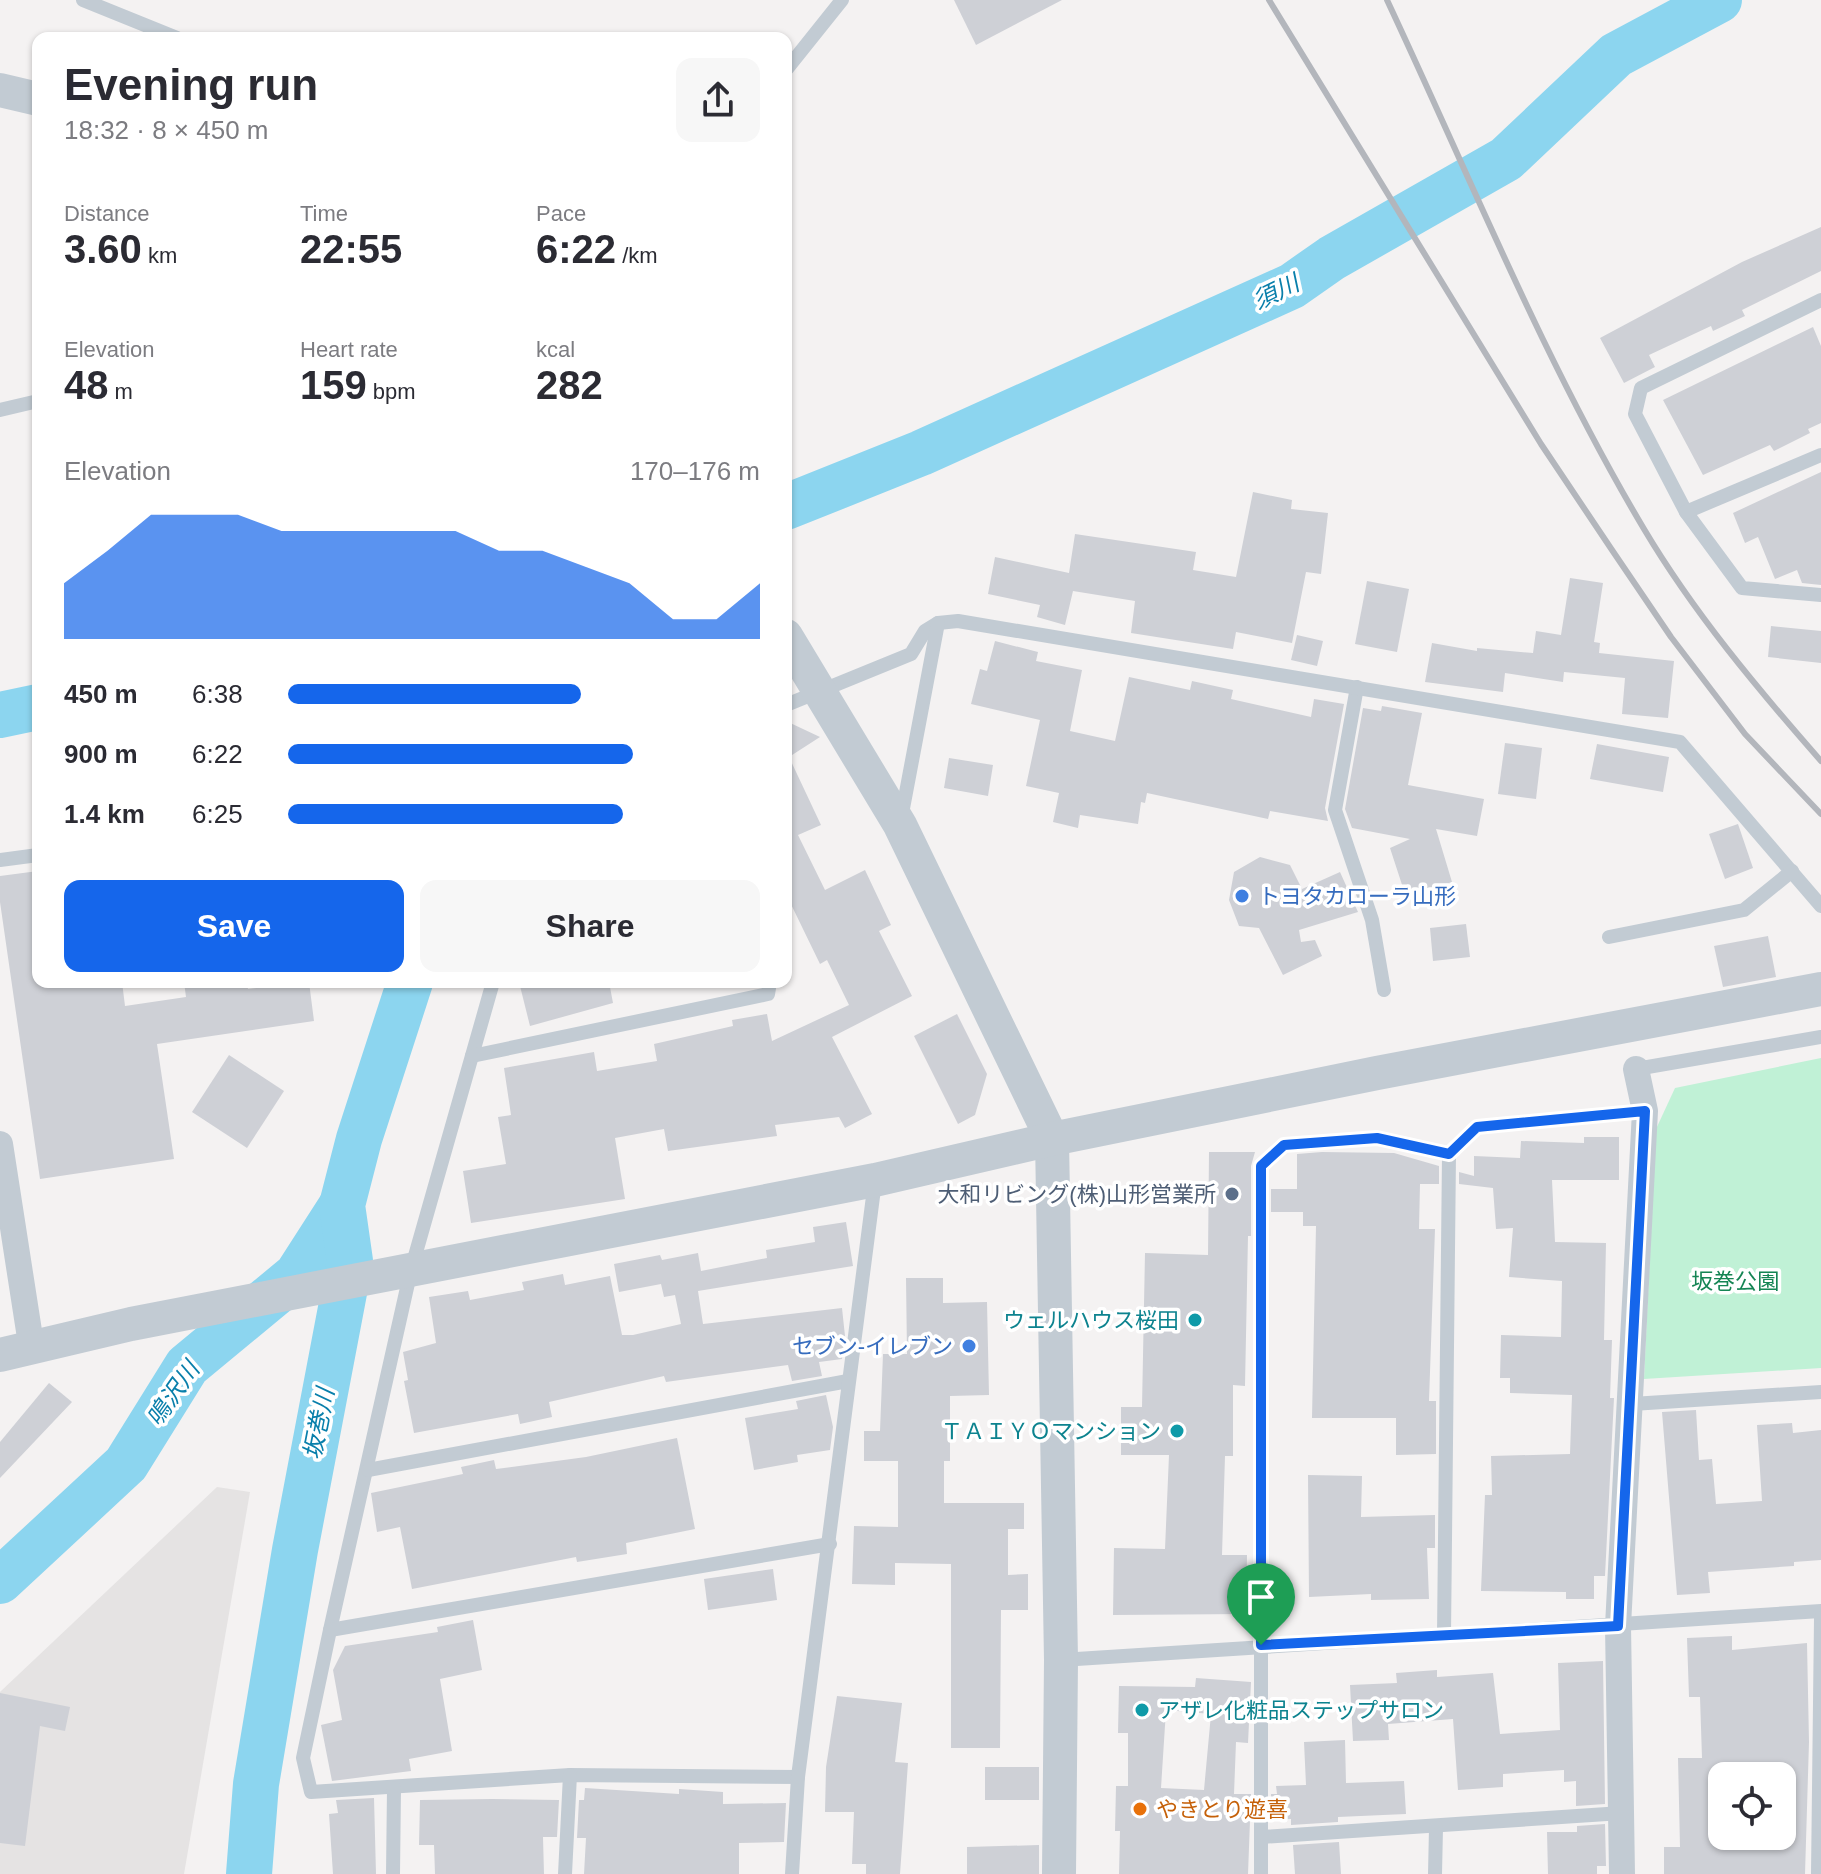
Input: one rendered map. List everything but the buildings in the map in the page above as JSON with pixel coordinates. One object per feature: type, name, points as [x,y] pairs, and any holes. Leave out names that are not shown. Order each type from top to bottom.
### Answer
[{"type":"street","points":[[0,90],[32,98]]},
{"type":"street","points":[[802,665],[900,825],[1052,1139],[1061,1660],[1059,1874]]},
{"type":"street","points":[[0,1144],[16,1350],[131,1324],[875,1180],[1052,1139],[1821,989]]},
{"type":"street","points":[[1622,1874],[1618,1626],[1645,1111],[1636,1069]]},
{"type":"lane","points":[[83,0],[162,32]]},
{"type":"lane","points":[[792,62],[842,0]]},
{"type":"lane","points":[[1821,300],[1641,388],[1635,414],[1686,512],[1742,588],[1821,595]]},
{"type":"lane","points":[[0,410],[32,402]]},
{"type":"lane","points":[[1686,512],[1821,455]]},
{"type":"lane","points":[[792,690],[802,665],[911,654],[925,631],[938,623],[958,621],[1680,742],[1821,906]]},
{"type":"lane","points":[[900,825],[938,623]]},
{"type":"lane","points":[[1357,687],[1335,810],[1372,920],[1384,990]]},
{"type":"lane","points":[[0,860],[32,856]]},
{"type":"lane","points":[[1609,937],[1744,910],[1792,871]]},
{"type":"lane","points":[[491,988],[472,1056],[395,1273],[368,1470],[303,1758],[311,1792],[570,1775],[798,1777]]},
{"type":"lane","points":[[472,1056],[768,994],[769,988]]},
{"type":"lane","points":[[1636,1069],[1821,1037]]},
{"type":"lane","points":[[1444,1635],[1449,1154],[1477,1127],[1645,1111]]},
{"type":"lane","points":[[1261,1874],[1261,1166],[1284,1145],[1377,1138],[1449,1154]]},
{"type":"lane","points":[[792,1874],[798,1777],[875,1180]]},
{"type":"lane","points":[[368,1470],[848,1381]]},
{"type":"lane","points":[[1632,1404],[1821,1392]]},
{"type":"lane","points":[[330,1630],[830,1544]]},
{"type":"lane","points":[[1061,1660],[1821,1611]]},
{"type":"lane","points":[[1818,1874],[1821,1618]]},
{"type":"lane","points":[[565,1874],[570,1775]]},
{"type":"lane","points":[[393,1874],[394,1788]]},
{"type":"lane","points":[[1261,1837],[1436,1828],[1622,1813]]},
{"type":"lane","points":[[1435,1874],[1436,1828]]},
{"type":"shaded area","points":[[217,1487],[250,1492],[184,1874],[0,1874],[0,1692]]},
{"type":"green space","name":"坂巻公園","points":[[1821,1058],[1821,1368],[1644,1379],[1656,1129],[1675,1088]]},
{"type":"waterway","name":"須川","points":[[792,505],[921,453],[1292,286],[1332,258],[1506,159],[1616,55],[1719,0]]},
{"type":"waterway","name":"須川","points":[[0,715],[32,708]]},
{"type":"waterway","name":"坂巻川","points":[[249,1874],[256,1784],[295,1550],[350,1261],[342,1205],[359,1139],[408,988]]},
{"type":"waterway","name":"鳴沢川","points":[[0,1581],[126,1464],[187,1366],[297,1275],[342,1205]]},
{"type":"railway","points":[[1269,0],[1541,444],[1612,550],[1671,637],[1745,734],[1821,814]]},
{"type":"railway","points":[[1387,0],[1573,400],[1644,529],[1705,620],[1821,761]]},
{"type":"place","name":"トヨタカローラ山形","points":[[1242,896]]},
{"type":"place","name":"大和リビング(株)山形営業所","points":[[1232,1194]]},
{"type":"place","name":"ウェルハウス桜田","points":[[1195,1320]]},
{"type":"place","name":"セブン-イレブン","points":[[969,1346]]},
{"type":"place","name":"ＴＡＩＹＯマンション","points":[[1177,1431]]},
{"type":"place","name":"アザレ化粧品ステップサロン","points":[[1142,1710]]},
{"type":"place","name":"やきとり遊喜","points":[[1140,1809]]},
{"type":"route","points":[[1645,1111],[1618,1626],[1261,1645],[1261,1166],[1284,1145],[1377,1138],[1449,1154],[1477,1127],[1645,1111]]}]
